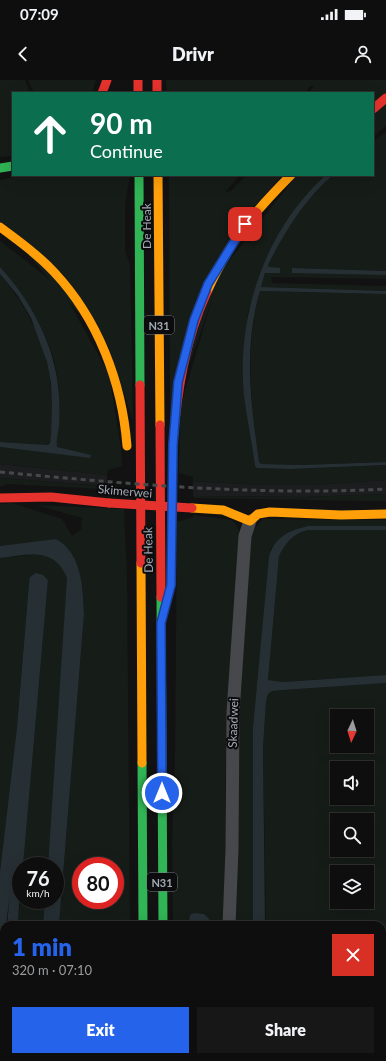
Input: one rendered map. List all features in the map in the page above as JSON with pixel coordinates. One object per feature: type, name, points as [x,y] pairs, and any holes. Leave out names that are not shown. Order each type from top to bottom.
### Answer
[{"type":"main road","points":[[102,92],[107,80]]},
{"type":"main road","points":[[138,80],[138,92]]},
{"type":"main road","points":[[157,80],[157,92]]},
{"type":"main road","points":[[374,108],[386,98]]},
{"type":"main road","points":[[0,168],[12,166]]},
{"type":"main road","name":"De Heak","points":[[139,176],[143,921]]},
{"type":"main road","name":"De Heak","points":[[158,176],[163,921]]},
{"type":"main road","name":"N31","points":[[172,453],[175,410],[182,363],[194,320],[208,284],[245,224],[266,199],[290,176]]},
{"type":"main road","points":[[0,227],[24,244],[60,278],[90,321],[111,368],[123,405],[128,458]]},
{"type":"main road","name":"Skimerwei","points":[[0,498],[51,496],[109,503],[223,510],[250,521]]},
{"type":"main road","points":[[129,496],[130,510]]},
{"type":"main road","points":[[171,515],[172,499]]},
{"type":"main road","points":[[250,521],[258,514],[270,512],[325,515],[386,514]]},
{"type":"main road","name":"N31","points":[[131,563],[142,624]]},
{"type":"main road","name":"N31","points":[[161,623],[171,585]]},
{"type":"street","name":"Skaadwei","points":[[229,921],[232,849],[232,712],[244,544],[250,521]]},
{"type":"shaded area","points":[[0,80],[25,80],[30,92],[12,92],[12,156],[0,157]]},
{"type":"shaded area","points":[[28,80],[96,80],[92,92],[34,92]]},
{"type":"shaded area","points":[[166,80],[386,80],[386,93],[374,102],[374,92],[309,92],[314,87],[310,86],[306,92],[167,92]]},
{"type":"shaded area","points":[[386,104],[386,126],[374,135],[374,113]]},
{"type":"shaded area","points":[[386,132],[386,271],[292,268],[292,272],[386,275],[386,279],[271,277],[272,283],[386,286],[386,291],[261,287],[265,274],[268,272],[268,265],[287,229],[303,205],[332,176],[374,176],[374,141]]},
{"type":"shaded area","points":[[19,176],[130,176],[125,205],[125,251],[130,264],[133,421],[109,348],[0,222],[0,180]]},
{"type":"shaded area","points":[[169,176],[239,176],[225,192],[231,191],[245,176],[282,176],[239,224],[170,418]]},
{"type":"shaded area","points":[[296,176],[325,176],[300,202],[283,227],[260,275],[248,312],[244,396],[255,466],[257,468],[290,469],[386,465],[386,480],[312,485],[260,485],[193,481],[193,477],[179,473],[180,408],[220,272]]},
{"type":"shaded area","points":[[325,176],[332,176],[304,205],[288,228],[268,265],[269,267],[280,268],[280,273],[265,273],[261,287],[386,291],[386,294],[260,291],[255,313],[250,355],[251,397],[259,462],[261,464],[302,465],[386,462],[386,465],[290,469],[257,468],[255,466],[245,405],[243,366],[245,336],[250,306],[259,276],[271,248],[286,221],[305,197]]},
{"type":"shaded area","points":[[0,241],[61,288],[109,374],[121,448],[122,466],[108,470],[107,475],[0,464],[0,447],[84,457],[57,447],[59,395],[54,359],[41,326],[32,310],[0,267]]},
{"type":"shaded area","points":[[0,267],[12,281],[32,310],[53,360],[59,395],[57,447],[91,455],[90,458],[0,447],[0,442],[48,445],[50,443],[51,435],[52,407],[51,383],[47,362],[31,318],[18,296],[0,274]]},
{"type":"shaded area","points":[[292,268],[386,271],[386,275],[292,273]]},
{"type":"shaded area","points":[[0,274],[24,307],[33,324],[46,359],[52,398],[52,433],[51,440],[48,445],[0,442]]},
{"type":"shaded area","points":[[260,291],[386,294],[386,462],[302,465],[261,464],[259,462],[250,376],[252,334]]},
{"type":"shaded area","points":[[0,464],[107,475],[107,486],[0,478]]},
{"type":"shaded area","points":[[0,478],[102,486],[102,489],[8,484],[0,487]]},
{"type":"shaded area","points":[[386,480],[386,494],[305,497],[193,496],[193,481],[260,485],[312,485]]},
{"type":"shaded area","points":[[386,494],[386,501],[194,498],[194,496],[305,497]]},
{"type":"shaded area","points":[[12,503],[62,519],[72,536],[81,530],[82,518],[36,505],[124,509],[127,576],[130,921],[59,921],[60,909],[64,909],[64,863],[84,614],[82,583],[76,562],[65,546],[56,540],[0,546],[0,504]]},
{"type":"shaded area","points":[[193,515],[232,520],[240,533],[227,729],[225,789],[226,841],[223,921],[209,921],[209,919],[189,918],[189,921],[173,921],[172,843],[175,755],[177,522],[193,517]]},
{"type":"shaded area","points":[[263,519],[386,520],[386,526],[308,526],[300,528],[271,548],[253,727],[253,921],[235,921],[238,836],[236,753],[251,535],[253,530]]},
{"type":"shaded area","points":[[308,526],[386,526],[386,530],[308,530],[294,536],[287,543],[279,556],[268,680],[283,682],[386,675],[386,683],[272,691],[268,694],[266,701],[263,748],[265,921],[253,921],[253,727],[269,557],[271,550],[279,539],[295,530]]},
{"type":"shaded area","points":[[308,530],[386,530],[386,675],[283,682],[268,680],[279,555],[290,539],[298,533]]},
{"type":"shaded area","points":[[56,539],[65,545],[71,553],[76,562],[82,583],[84,614],[64,863],[64,857],[49,857],[67,578],[62,568],[55,561],[47,557],[39,555],[20,555],[0,558],[0,546]]},
{"type":"shaded area","points":[[29,555],[51,557],[61,564],[68,585],[49,857],[24,857],[48,580],[29,583],[17,727],[0,872],[0,558]]},
{"type":"shaded area","points":[[36,573],[43,575],[48,580],[24,857],[12,857],[12,909],[19,909],[18,921],[7,921],[10,894],[7,921],[0,921],[0,872],[17,727],[30,577]]},
{"type":"shaded area","points":[[386,683],[386,921],[266,921],[263,748],[266,701],[268,694],[272,691]]},
{"type":"shaded area","points":[[19,909],[44,909],[43,921],[18,921]]},
{"type":"shaded area","points":[[44,909],[60,909],[59,921],[43,921]]},
{"type":"shaded area","points":[[194,913],[204,914],[209,921],[189,921],[190,915]]},
{"type":"railway","points":[[0,472],[193,488],[289,491],[386,489]]},
{"type":"traffic: fast","points":[[0,168],[12,166]]},
{"type":"traffic: fast","points":[[139,176],[140,385]]},
{"type":"traffic: fast","points":[[161,597],[163,921]]},
{"type":"traffic: fast","points":[[142,763],[143,921]]},
{"type":"traffic: slow","points":[[158,176],[160,425]]},
{"type":"traffic: slow","points":[[207,292],[224,258],[243,229],[265,202],[290,176]]},
{"type":"traffic: slow","points":[[0,227],[28,248],[48,266],[70,290],[83,310],[95,331],[113,375],[120,398],[127,446]]},
{"type":"traffic: slow","points":[[192,508],[223,510],[250,521],[258,514],[270,512],[341,515],[386,514]]},
{"type":"traffic: slow","points":[[141,563],[142,763]]},
{"type":"traffic: jam","points":[[102,92],[107,80]]},
{"type":"traffic: jam","points":[[138,80],[138,92]]},
{"type":"traffic: jam","points":[[157,80],[157,92]]},
{"type":"traffic: jam","points":[[374,108],[386,98]]},
{"type":"traffic: jam","points":[[173,444],[183,366],[199,310],[207,292]]},
{"type":"traffic: jam","points":[[140,385],[141,563]]},
{"type":"traffic: jam","points":[[160,425],[161,597]]},
{"type":"traffic: jam","points":[[0,498],[51,497],[109,503]]},
{"type":"traffic: jam","points":[[109,503],[192,508]]},
{"type":"route","points":[[162,793],[161,623],[171,585],[173,445],[178,382],[185,350],[194,320],[208,284],[245,224]]}]
